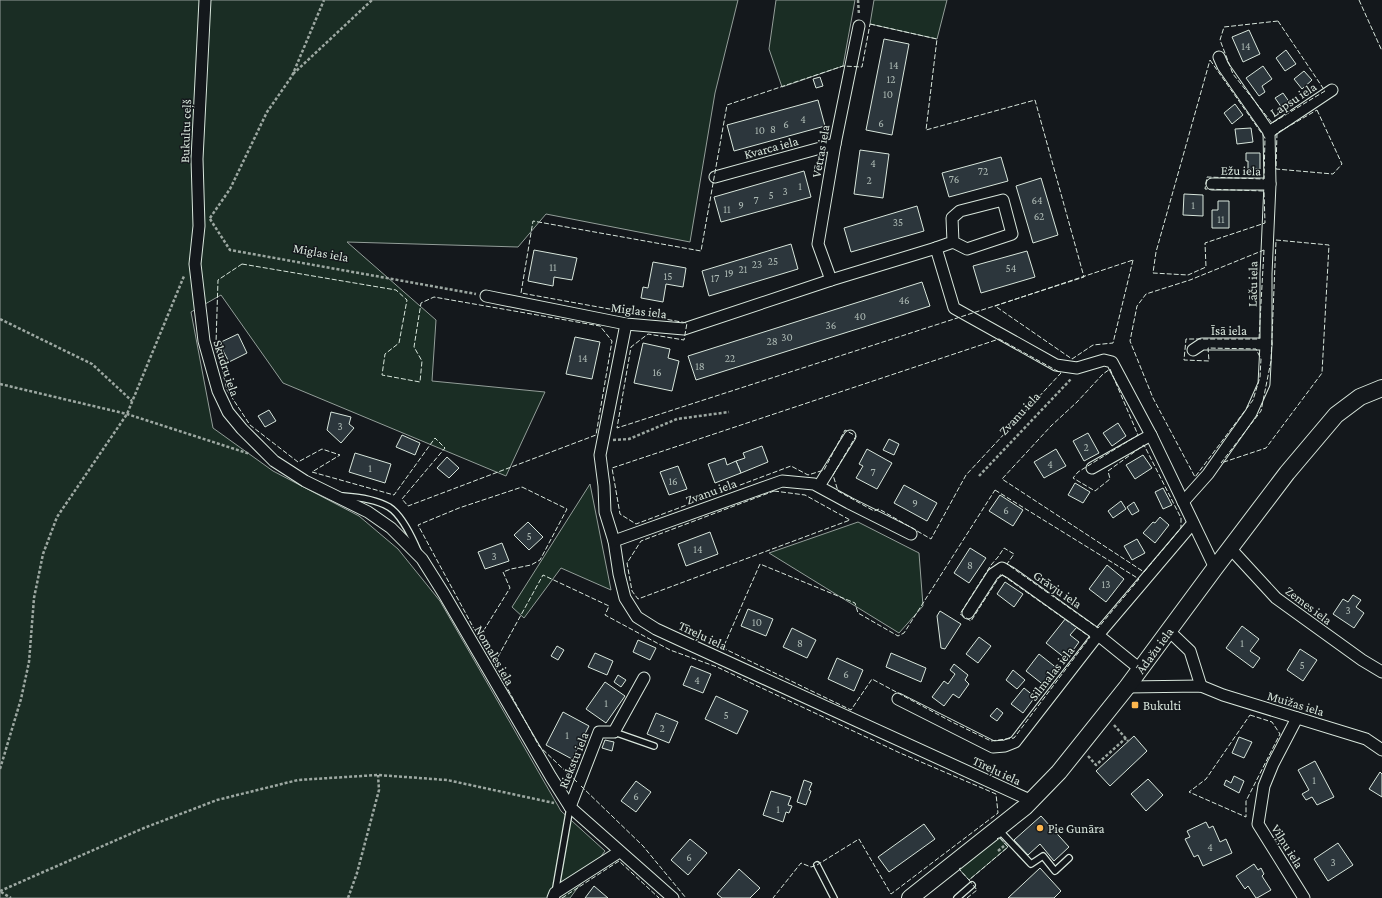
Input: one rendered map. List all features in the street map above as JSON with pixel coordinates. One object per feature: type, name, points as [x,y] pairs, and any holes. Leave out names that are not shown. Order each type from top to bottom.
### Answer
[{"type":"street","name":"Bukultu ceļš","points":[[195,264],[199,226],[197,159],[205,0]]},
{"type":"street","name":"Vētras iela","points":[[831,280],[818,244],[835,144],[859,26]]},
{"type":"street","points":[[1219,57],[1223,66],[1269,132]]},
{"type":"street","name":"Lapsu iela","points":[[1269,132],[1332,90]]},
{"type":"street","name":"Lāču iela","points":[[1184,502],[1208,474],[1251,412],[1264,384],[1266,344],[1266,274],[1270,184],[1269,132]]},
{"type":"street","name":"Kvarca iela","points":[[715,177],[835,144]]},
{"type":"street","name":"Ežu iela","points":[[1212,184],[1270,184]]},
{"type":"street","points":[[1003,200],[1012,234],[967,249],[953,242],[952,218],[960,210],[1003,200]]},
{"type":"street","name":"Miglas iela","points":[[486,296],[626,324],[684,329],[831,280],[953,242]]},
{"type":"street","points":[[936,248],[954,308],[1056,365],[1077,368],[1104,360],[1112,362],[1151,435],[1215,568]]},
{"type":"street","name":"Skudru iela","points":[[195,264],[204,341],[218,391],[228,412],[242,429],[274,462],[305,481],[368,512],[391,528],[422,559]]},
{"type":"street","name":"Tīreļu iela","points":[[626,324],[600,456],[604,486],[605,512],[614,541],[619,574],[625,598],[637,616],[656,628],[1032,801]]},
{"type":"street","name":"Īsā iela","points":[[1193,350],[1202,344],[1266,344]]},
{"type":"street","name":"Ādažu iela","points":[[910,898],[1032,801],[1059,772],[1127,687],[1168,630],[1283,478],[1336,415],[1360,398],[1382,388]]},
{"type":"street","points":[[1092,468],[1151,435]]},
{"type":"street","points":[[819,486],[850,436]]},
{"type":"street","name":"Zvanu iela","points":[[614,541],[782,481],[814,484],[819,486],[911,534]]},
{"type":"street","name":"Silmalas iela","points":[[898,699],[993,747],[1005,746],[1016,742],[1098,635],[1193,523]]},
{"type":"street","name":"Zemes iela","points":[[1230,548],[1276,598],[1362,660],[1382,672]]},
{"type":"street","name":"Nomales iela","points":[[422,559],[570,807],[619,852],[673,898]]},
{"type":"street","name":"Grāvju iela","points":[[968,613],[993,574],[1002,568],[1012,573],[1098,635],[1140,669]]},
{"type":"street","points":[[1168,630],[1190,651],[1201,686]]},
{"type":"street","points":[[614,732],[644,678]]},
{"type":"street","name":"Muižas iela","points":[[1127,687],[1201,686],[1366,739],[1382,750]]},
{"type":"street","name":"Viļņu iela","points":[[1297,718],[1273,764],[1264,786],[1258,824],[1304,898]]},
{"type":"street","name":"Riekstu iela","points":[[570,807],[599,732],[614,732]]},
{"type":"street","points":[[554,896],[619,852]]},
{"type":"lane","name":"Nomales iela","points":[[337,496],[362,497],[389,508],[401,519],[413,539],[422,559]]},
{"type":"lane","points":[[614,732],[654,746]]},
{"type":"lane","points":[[554,896],[570,807]]},
{"type":"lane","points":[[998,828],[1031,864],[1043,856],[1055,871],[1069,858]]},
{"type":"lane","points":[[817,865],[834,898]]},
{"type":"lane","points":[[957,898],[972,885]]},
{"type":"path","points":[[292,76],[324,0]]},
{"type":"path","points":[[199,226],[210,218],[230,189],[267,112],[292,76],[372,0]]},
{"type":"path","points":[[858,0],[859,26]]},
{"type":"path","name":"Miglas iela","points":[[210,218],[230,250],[486,296]]},
{"type":"path","points":[[0,769],[22,699],[32,639],[34,598],[42,554],[57,517],[127,414],[186,271],[195,264]]},
{"type":"path","points":[[0,319],[92,364],[132,401]]},
{"type":"path","name":"Zvanu iela","points":[[979,476],[1071,378],[1077,368]]},
{"type":"path","points":[[0,384],[127,414],[256,456],[265,452]]},
{"type":"path","points":[[603,440],[629,440],[677,419],[729,412]]},
{"type":"path","points":[[1105,715],[1128,741]]},
{"type":"path","points":[[1080,746],[1096,764],[1126,738]]},
{"type":"path","points":[[348,898],[357,873],[379,790],[378,775]]},
{"type":"path","points":[[0,891],[144,828],[217,800],[298,780],[378,775],[447,780],[570,807]]},
{"type":"path","points":[[0,891],[11,898]]},
{"type":"green space","points":[[0,0],[738,0],[715,93],[690,242],[546,214],[518,247],[347,242],[436,320],[432,381],[545,392],[506,476],[283,383],[221,295],[191,312],[213,428],[273,471],[359,516],[398,549],[440,601],[561,811],[605,851],[570,898],[0,898]]},
{"type":"green space","points":[[776,0],[855,0],[843,66],[782,87],[769,49]]},
{"type":"green space","points":[[874,0],[947,0],[937,39],[870,24]]},
{"type":"green space","points":[[590,484],[611,590],[561,568],[524,618],[512,607]]},
{"type":"green space","points":[[858,522],[919,553],[923,606],[899,633],[769,553]]},
{"type":"green space","points":[[999,837],[1008,847],[969,880],[959,869]]},
{"type":"building","points":[[1249,30],[1260,54],[1243,62],[1232,37]]},
{"type":"building","points":[[884,39],[909,44],[892,135],[866,130]]},
{"type":"building","points":[[1286,50],[1296,64],[1285,71],[1276,58]]},
{"type":"building","points":[[1263,66],[1272,79],[1262,86],[1265,92],[1259,96],[1246,78]]},
{"type":"building","points":[[1304,71],[1312,80],[1302,89],[1294,79]]},
{"type":"building","points":[[820,77],[823,86],[816,88],[813,79]]},
{"type":"building","points":[[1283,93],[1290,103],[1282,108],[1275,98]]},
{"type":"building","points":[[818,100],[825,126],[734,151],[727,125]]},
{"type":"building","points":[[1235,104],[1243,115],[1232,124],[1224,113]]},
{"type":"building","points":[[1251,128],[1253,142],[1237,144],[1235,129]]},
{"type":"building","points":[[860,150],[889,154],[883,198],[854,194]]},
{"type":"building","points":[[1246,153],[1260,153],[1260,169],[1248,169]]},
{"type":"building","points":[[1001,157],[1008,181],[949,197],[942,173]]},
{"type":"building","points":[[804,171],[811,197],[721,222],[714,197]]},
{"type":"building","points":[[1041,178],[1058,235],[1033,243],[1016,186]]},
{"type":"building","points":[[1184,194],[1203,195],[1203,216],[1183,215]]},
{"type":"building","points":[[1218,201],[1229,201],[1229,228],[1212,228],[1212,210],[1218,210]]},
{"type":"building","points":[[917,206],[924,231],[851,252],[844,228]]},
{"type":"building","points":[[791,244],[798,269],[709,296],[702,271]]},
{"type":"building","points":[[534,250],[577,258],[572,280],[554,277],[553,286],[528,281]]},
{"type":"building","points":[[1027,251],[1035,277],[981,293],[973,266]]},
{"type":"building","points":[[653,262],[686,268],[683,287],[666,284],[663,302],[641,298],[643,287],[648,288]]},
{"type":"building","points":[[922,282],[930,306],[696,380],[688,356]]},
{"type":"building","points":[[238,334],[247,353],[229,362],[219,343]]},
{"type":"building","points":[[575,337],[600,342],[592,379],[566,374]]},
{"type":"building","points":[[643,343],[670,349],[668,358],[679,361],[672,391],[634,383]]},
{"type":"building","points":[[269,410],[276,421],[265,427],[258,416]]},
{"type":"building","points":[[331,412],[351,417],[349,424],[354,428],[341,443],[327,430]]},
{"type":"building","points":[[1118,423],[1126,436],[1112,446],[1103,433]]},
{"type":"building","points":[[1088,433],[1099,453],[1084,461],[1073,441]]},
{"type":"building","points":[[402,435],[420,443],[415,455],[396,447]]},
{"type":"building","points":[[889,439],[899,444],[894,455],[883,450]]},
{"type":"building","points":[[762,446],[768,462],[741,473],[736,461],[745,458],[743,453]]},
{"type":"building","points":[[867,449],[892,463],[877,489],[856,478],[863,466],[859,464]]},
{"type":"building","points":[[1056,449],[1066,466],[1044,478],[1034,462]]},
{"type":"building","points":[[355,453],[391,464],[385,483],[349,472]]},
{"type":"building","points":[[1143,455],[1152,468],[1135,479],[1126,465]]},
{"type":"building","points":[[447,457],[459,468],[449,478],[437,468]]},
{"type":"building","points":[[725,458],[727,465],[736,461],[741,473],[715,483],[708,464]]},
{"type":"building","points":[[678,466],[687,489],[669,495],[660,472]]},
{"type":"building","points":[[1075,483],[1090,492],[1083,503],[1068,495]]},
{"type":"building","points":[[904,485],[937,503],[927,521],[894,503]]},
{"type":"building","points":[[1163,488],[1172,505],[1163,509],[1155,492]]},
{"type":"building","points":[[1000,495],[1023,510],[1013,526],[989,511]]},
{"type":"building","points":[[1121,501],[1126,509],[1113,518],[1108,511]]},
{"type":"building","points":[[1134,502],[1139,511],[1132,515],[1127,507]]},
{"type":"building","points":[[1160,517],[1169,525],[1155,543],[1143,533]]},
{"type":"building","points":[[528,522],[543,537],[529,550],[514,535]]},
{"type":"building","points":[[710,532],[718,554],[686,566],[678,544]]},
{"type":"building","points":[[1137,539],[1145,553],[1132,560],[1124,546]]},
{"type":"building","points":[[502,543],[509,561],[485,569],[478,552]]},
{"type":"building","points":[[970,548],[986,558],[969,583],[954,573]]},
{"type":"building","points":[[1107,565],[1124,579],[1106,602],[1089,589]]},
{"type":"building","points":[[1005,582],[1023,594],[1014,607],[997,594]]},
{"type":"building","points":[[1353,595],[1361,600],[1356,607],[1364,613],[1354,628],[1333,614],[1343,599],[1348,602]]},
{"type":"building","points":[[748,609],[773,619],[766,636],[741,626]]},
{"type":"building","points":[[940,611],[961,624],[945,649],[941,648],[937,616]]},
{"type":"building","points":[[1066,618],[1077,627],[1070,635],[1079,642],[1071,653],[1069,652],[1065,658],[1046,643]]},
{"type":"building","points":[[1242,626],[1259,639],[1250,651],[1260,658],[1253,668],[1226,648]]},
{"type":"building","points":[[792,628],[816,640],[807,658],[783,647]]},
{"type":"building","points":[[979,637],[991,646],[978,663],[966,654]]},
{"type":"building","points":[[638,640],[656,648],[650,660],[633,652]]},
{"type":"building","points":[[557,646],[564,650],[558,660],[551,656]]},
{"type":"building","points":[[1300,649],[1317,660],[1303,681],[1287,670]]},
{"type":"building","points":[[595,653],[613,661],[607,675],[588,667]]},
{"type":"building","points":[[891,653],[926,668],[921,682],[886,667]]},
{"type":"building","points":[[1039,654],[1058,669],[1045,686],[1026,671]]},
{"type":"building","points":[[837,658],[863,670],[854,691],[828,679]]},
{"type":"building","points":[[954,664],[968,675],[965,680],[969,684],[959,698],[953,694],[944,706],[932,697],[944,681],[948,684],[955,674],[950,670]]},
{"type":"building","points":[[691,666],[711,674],[703,693],[683,685]]},
{"type":"building","points":[[1013,670],[1025,680],[1017,689],[1006,680]]},
{"type":"building","points":[[618,675],[626,680],[621,687],[614,682]]},
{"type":"building","points":[[605,682],[625,696],[606,723],[586,709]]},
{"type":"building","points":[[1024,688],[1035,697],[1023,713],[1011,704]]},
{"type":"building","points":[[716,696],[748,711],[737,734],[705,719]]},
{"type":"building","points":[[997,708],[1003,713],[997,721],[990,716]]},
{"type":"building","points":[[563,712],[589,726],[572,759],[546,745]]},
{"type":"building","points":[[656,713],[678,722],[669,743],[647,734]]},
{"type":"building","points":[[1134,736],[1147,751],[1110,786],[1096,771]]},
{"type":"building","points":[[1239,737],[1252,742],[1244,758],[1232,753]]},
{"type":"building","points":[[605,740],[614,742],[612,751],[602,748]]},
{"type":"building","points":[[1315,761],[1334,797],[1317,805],[1312,797],[1306,800],[1302,794],[1309,790],[1298,770]]},
{"type":"building","points":[[1380,772],[1382,774],[1382,797],[1369,789]]},
{"type":"building","points":[[1234,776],[1244,781],[1239,793],[1224,785],[1226,780],[1231,783]]},
{"type":"building","points":[[1148,779],[1163,795],[1146,811],[1131,794]]},
{"type":"building","points":[[804,780],[812,783],[806,805],[797,802]]},
{"type":"building","points":[[636,781],[651,792],[636,812],[621,801]]},
{"type":"building","points":[[771,791],[791,797],[788,805],[792,806],[789,813],[786,812],[783,822],[763,815]]},
{"type":"building","name":"Pie Gunāra","points":[[1041,816],[1069,847],[1054,861],[1040,844],[1028,855],[1014,840]]},
{"type":"building","points":[[1206,822],[1209,828],[1213,826],[1220,842],[1226,839],[1232,853],[1203,866],[1198,855],[1194,857],[1185,839],[1190,837],[1187,831]]},
{"type":"building","points":[[924,824],[935,839],[889,872],[878,857]]},
{"type":"building","points":[[690,839],[707,853],[688,875],[671,860]]},
{"type":"building","points":[[1338,843],[1353,865],[1328,881],[1314,859]]},
{"type":"building","points":[[1254,864],[1258,870],[1261,868],[1264,874],[1262,876],[1271,890],[1257,898],[1248,886],[1245,889],[1236,876]]},
{"type":"building","points":[[1040,868],[1061,891],[1054,898],[1008,898]]},
{"type":"building","points":[[739,869],[760,888],[750,898],[722,898],[717,894]]},
{"type":"building","points":[[594,886],[608,898],[585,898]]},
{"type":"fence","points":[[1359,0],[1382,51]]},
{"type":"fence","points":[[1278,21],[1325,91],[1272,123],[1233,74],[1220,40],[1224,27],[1278,21]]},
{"type":"fence","points":[[870,24],[937,39],[926,130],[1035,100],[1084,277],[617,428],[631,347],[648,334],[684,340],[687,323],[521,293],[533,221],[701,251],[727,105],[843,66],[862,67],[870,24]]},
{"type":"fence","points":[[1210,60],[1265,138],[1264,179],[1207,177],[1205,189],[1264,191],[1265,223],[1205,243],[1206,267],[1188,275],[1153,273],[1156,252],[1210,60]]},
{"type":"fence","points":[[1317,110],[1342,164],[1333,174],[1276,169],[1277,133],[1317,110]]},
{"type":"fence","points":[[1276,240],[1329,245],[1322,373],[1266,448],[1221,463],[1261,411],[1271,361],[1276,240]]},
{"type":"fence","points":[[1264,250],[1259,339],[1186,339],[1184,360],[1209,361],[1208,348],[1256,349],[1261,359],[1260,377],[1253,400],[1195,477],[1153,398],[1130,341],[1137,306],[1146,294],[1190,280],[1264,250]]},
{"type":"fence","points":[[1133,260],[1113,343],[1093,345],[1072,359],[995,306],[1133,260]]},
{"type":"fence","points":[[242,264],[396,290],[407,300],[399,343],[385,354],[382,375],[420,382],[422,361],[414,347],[421,303],[434,297],[600,326],[612,341],[596,435],[408,506],[402,499],[445,448],[435,438],[394,495],[312,472],[340,455],[322,449],[298,462],[250,425],[227,390],[216,343],[218,280],[242,264]]},
{"type":"fence","points":[[999,339],[1061,373],[966,475],[931,539],[879,509],[874,511],[838,491],[833,475],[856,436],[845,430],[824,470],[808,475],[791,466],[636,524],[620,514],[612,468],[999,339]]},
{"type":"fence","points":[[1110,369],[1138,435],[1078,472],[1073,478],[1095,491],[1110,479],[1108,471],[1144,445],[1181,518],[1181,528],[1144,572],[1002,479],[1051,426],[1077,402],[1103,374],[1110,369]]},
{"type":"fence","points":[[522,487],[567,509],[540,560],[531,565],[503,572],[510,588],[479,638],[418,525],[459,508],[522,487]]},
{"type":"fence","points":[[995,490],[1139,579],[1098,628],[1007,564],[1014,554],[1004,548],[991,565],[960,614],[971,621],[1001,574],[1090,637],[1014,738],[991,741],[872,679],[851,710],[723,648],[760,564],[855,603],[858,613],[898,636],[904,633],[995,490]]},
{"type":"fence","points":[[774,491],[805,495],[850,520],[638,599],[632,591],[627,563],[641,541],[774,491]]},
{"type":"fence","points":[[577,782],[539,746],[494,664],[543,575],[609,606],[605,615],[670,650],[717,667],[900,753],[996,794],[998,813],[891,894],[859,839],[817,865],[811,867],[801,863],[773,898]]},
{"type":"fence","points":[[1250,715],[1272,722],[1280,734],[1246,801],[1246,817],[1189,792],[1206,779],[1250,715]]},
{"type":"fence","points":[[581,786],[643,846],[686,898]]},
{"type":"fence","points":[[967,898],[977,890],[969,880],[1008,847],[999,837],[997,839]]},
{"type":"fence","points":[[562,898],[619,861],[659,898]]},
{"type":"fence","points":[[961,868],[959,869],[969,880]]},
{"type":"place","name":"Bukulti","points":[[1135,705]]},
{"type":"place","name":"Pie Gunāra","points":[[1040,828]]}]
